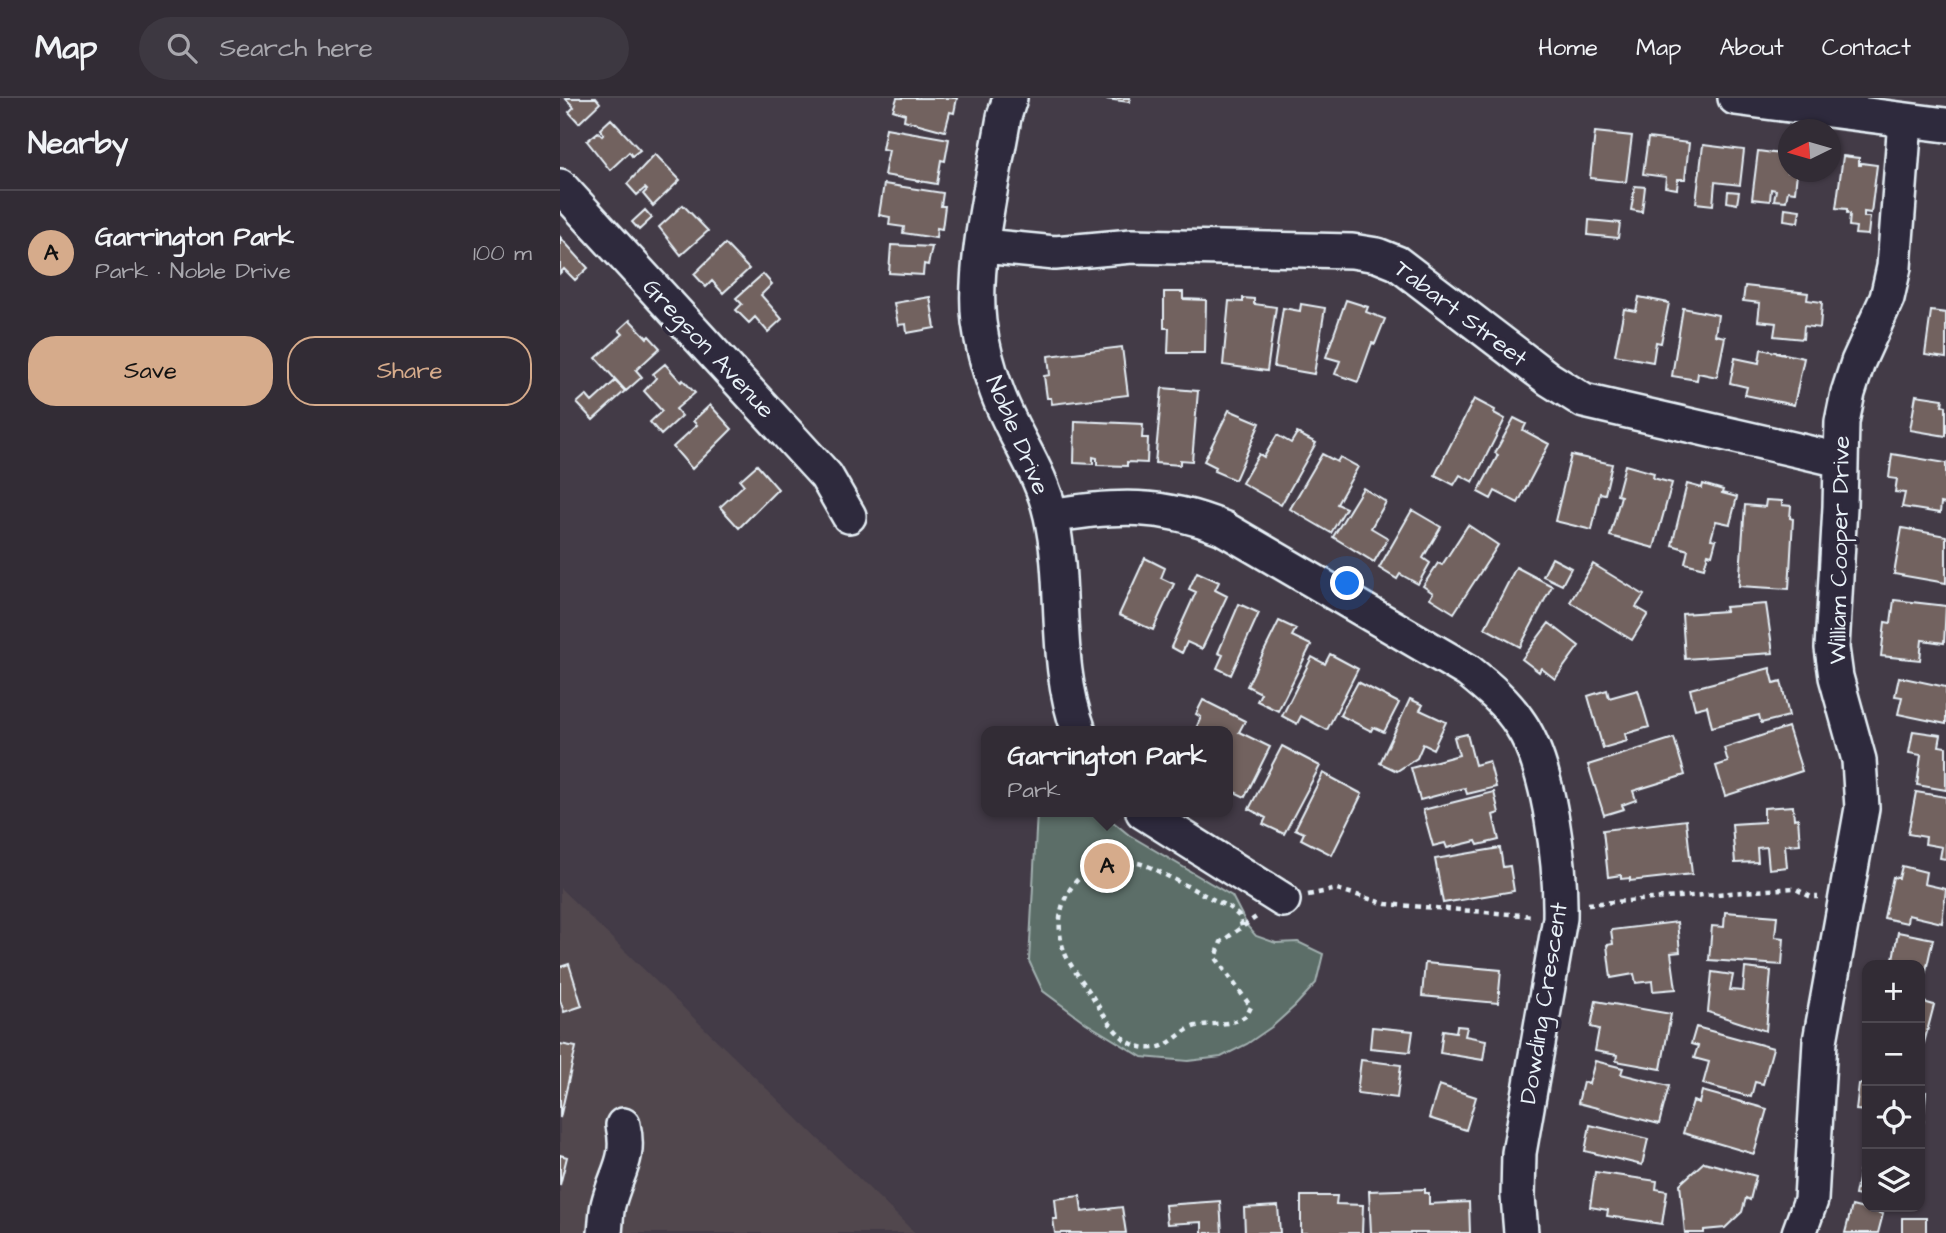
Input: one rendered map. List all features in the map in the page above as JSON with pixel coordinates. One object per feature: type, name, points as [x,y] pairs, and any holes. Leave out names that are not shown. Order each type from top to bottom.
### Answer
[{"type":"street","name":"Noble Drive","points":[[1010,98],[1004,117],[983,246],[979,320],[986,358],[997,393],[1038,475],[1051,516],[1059,572],[1064,677],[1069,705],[1077,726]]},
{"type":"street","points":[[1735,98],[1946,125]]},
{"type":"street","name":"William Cooper Drive","points":[[1799,1233],[1811,1200],[1819,1041],[1861,808],[1859,760],[1836,677],[1832,648],[1842,422],[1858,362],[1887,298],[1894,267],[1905,120]]},
{"type":"street","name":"Gregson Avenue","points":[[560,186],[826,476],[849,516]]},
{"type":"street","name":"Tabart Street","points":[[983,246],[1055,253],[1146,246],[1352,251],[1377,255],[1397,262],[1549,379],[1584,401],[1840,460]]},
{"type":"street","name":"Dowding Crescent","points":[[1051,516],[1099,508],[1134,507],[1195,516],[1223,528],[1468,671],[1496,694],[1522,725],[1536,757],[1546,794],[1561,887],[1560,918],[1520,1153],[1518,1196],[1521,1233]]},
{"type":"street","points":[[1151,817],[1283,900]]},
{"type":"street","points":[[605,1233],[608,1207],[625,1159],[627,1143],[622,1125]]},
{"type":"path","points":[[1242,926],[1239,916],[1230,908],[1150,867],[1125,860],[1100,865],[1078,879],[1064,900],[1059,927],[1065,953],[1118,1035],[1141,1046],[1154,1048],[1166,1044],[1189,1028],[1231,1023],[1247,1015],[1251,1007],[1246,997],[1216,958],[1221,942],[1283,900],[1337,889],[1386,904],[1560,918],[1576,908],[1593,903],[1794,888],[1811,897],[1844,898]]},
{"type":"shaded area","points":[[560,888],[915,1233],[560,1233]]},
{"type":"green space","points":[[1037,817],[1107,817],[1129,835],[1232,896],[1248,927],[1256,936],[1276,943],[1298,942],[1323,954],[1316,983],[1273,1026],[1247,1044],[1221,1057],[1188,1061],[1142,1057],[1086,1023],[1043,991],[1029,961]]},
{"type":"building","points":[[565,98],[596,98],[600,103],[579,123],[569,112],[574,107]]},
{"type":"building","points":[[897,98],[957,98],[954,113],[950,112],[945,131],[904,120],[905,114],[893,110]]},
{"type":"building","points":[[1098,98],[1130,98],[1129,102]]},
{"type":"building","points":[[611,119],[640,150],[632,156],[629,152],[610,170],[587,141],[598,132],[602,136],[604,134],[600,129]]},
{"type":"building","points":[[886,128],[949,139],[945,161],[941,160],[937,184],[884,175],[889,150],[882,149]]},
{"type":"building","points":[[1595,132],[1632,136],[1626,182],[1590,178]]},
{"type":"building","points":[[1648,138],[1689,143],[1685,179],[1678,179],[1677,189],[1665,187],[1666,177],[1643,174]]},
{"type":"building","points":[[1703,145],[1744,150],[1740,185],[1715,182],[1713,205],[1696,203]]},
{"type":"building","points":[[1758,151],[1778,154],[1778,182],[1796,182],[1795,192],[1788,191],[1786,201],[1774,200],[1776,190],[1771,189],[1770,201],[1752,199]]},
{"type":"building","points":[[655,154],[680,180],[653,206],[643,194],[647,190],[645,188],[637,195],[627,184]]},
{"type":"building","points":[[1843,156],[1859,158],[1859,165],[1877,165],[1871,213],[1864,212],[1864,217],[1870,217],[1868,235],[1855,234],[1856,227],[1849,226],[1850,214],[1847,209],[1836,208]]},
{"type":"building","points":[[884,184],[943,193],[941,206],[945,206],[942,229],[937,228],[936,238],[903,233],[904,227],[889,225],[890,217],[879,215]]},
{"type":"building","points":[[1635,186],[1645,187],[1642,212],[1631,210]]},
{"type":"building","points":[[1728,191],[1739,192],[1737,204],[1727,202]]},
{"type":"building","points":[[683,205],[708,231],[681,255],[659,227]]},
{"type":"building","points":[[1785,208],[1800,210],[1798,222],[1784,220]]},
{"type":"building","points":[[645,210],[652,218],[639,230],[632,222]]},
{"type":"building","points":[[1589,220],[1620,223],[1618,238],[1588,235]]},
{"type":"building","points":[[560,237],[588,268],[575,280],[564,269],[560,273]]},
{"type":"building","points":[[725,244],[749,269],[723,293],[712,281],[706,287],[694,274]]},
{"type":"building","points":[[891,245],[932,247],[928,265],[924,264],[923,275],[889,273]]},
{"type":"building","points":[[763,274],[772,284],[761,295],[782,319],[768,332],[755,317],[749,323],[736,310],[742,304],[736,298]]},
{"type":"building","points":[[1745,286],[1808,293],[1807,300],[1822,302],[1820,328],[1804,326],[1803,339],[1774,336],[1776,323],[1758,321],[1760,303],[1743,301]]},
{"type":"building","points":[[1164,292],[1183,292],[1183,299],[1206,300],[1205,353],[1168,353],[1169,328],[1164,328]]},
{"type":"building","points":[[930,297],[935,328],[907,333],[906,324],[898,325],[894,303]]},
{"type":"building","points":[[1639,297],[1669,303],[1661,343],[1656,342],[1653,362],[1615,355],[1624,309],[1636,311]]},
{"type":"building","points":[[1243,298],[1254,299],[1254,304],[1276,307],[1267,371],[1223,365],[1229,301],[1243,302]]},
{"type":"building","points":[[1346,300],[1368,307],[1366,312],[1385,319],[1375,344],[1372,343],[1358,382],[1335,374],[1340,361],[1326,357]]},
{"type":"building","points":[[1301,304],[1325,308],[1314,374],[1274,367],[1283,308],[1300,311]]},
{"type":"building","points":[[1683,308],[1718,315],[1715,335],[1725,337],[1717,377],[1698,373],[1697,380],[1672,376]]},
{"type":"building","points":[[1931,311],[1946,313],[1946,358],[1925,355]]},
{"type":"building","points":[[630,320],[660,348],[636,370],[642,377],[626,391],[596,358],[623,334],[619,330]]},
{"type":"building","points":[[1122,347],[1128,395],[1052,404],[1051,398],[1047,398],[1044,376],[1050,375],[1048,356]]},
{"type":"building","points":[[1761,349],[1804,358],[1794,405],[1745,395],[1747,387],[1730,383],[1735,358],[1759,363]]},
{"type":"building","points":[[665,364],[695,393],[676,409],[682,416],[661,435],[650,422],[662,411],[644,391],[656,378],[653,374]]},
{"type":"building","points":[[615,381],[625,391],[593,420],[577,403],[586,395],[592,402]]},
{"type":"building","points":[[1162,388],[1198,391],[1192,461],[1180,460],[1180,465],[1155,463]]},
{"type":"building","points":[[1916,395],[1943,399],[1942,405],[1946,406],[1946,436],[1910,430]]},
{"type":"building","points":[[1474,399],[1495,410],[1494,413],[1505,419],[1473,482],[1460,475],[1454,485],[1435,475]]},
{"type":"building","points":[[710,405],[732,429],[692,469],[673,447],[697,425],[693,421]]},
{"type":"building","points":[[1229,410],[1260,423],[1235,480],[1214,471],[1216,467],[1204,461]]},
{"type":"building","points":[[1514,418],[1526,424],[1523,430],[1549,444],[1518,503],[1495,491],[1491,499],[1478,492]]},
{"type":"building","points":[[1075,421],[1143,424],[1142,438],[1148,438],[1147,463],[1127,462],[1127,466],[1097,465],[1097,458],[1093,457],[1093,464],[1074,463]]},
{"type":"building","points":[[1297,433],[1316,443],[1281,505],[1242,483],[1259,454],[1264,457],[1277,435],[1291,443]]},
{"type":"building","points":[[1322,454],[1337,462],[1340,457],[1358,467],[1337,504],[1346,508],[1331,533],[1290,509]]},
{"type":"building","points":[[1892,454],[1946,463],[1946,504],[1941,503],[1940,513],[1902,507],[1905,493],[1895,492],[1897,479],[1889,478]]},
{"type":"building","points":[[1571,455],[1612,464],[1605,494],[1600,493],[1592,530],[1555,521]]},
{"type":"building","points":[[757,465],[778,489],[739,528],[720,507],[744,485],[740,480]]},
{"type":"building","points":[[1625,465],[1654,473],[1653,478],[1672,483],[1654,548],[1610,536],[1621,496],[1617,495]]},
{"type":"building","points":[[1687,484],[1702,488],[1703,484],[1737,497],[1730,524],[1716,521],[1711,539],[1716,540],[1712,555],[1708,554],[1704,568],[1685,563],[1688,550],[1672,545]]},
{"type":"building","points":[[1363,488],[1386,502],[1371,528],[1388,538],[1374,562],[1333,537]]},
{"type":"building","points":[[1766,500],[1782,501],[1782,505],[1791,506],[1790,518],[1793,519],[1789,589],[1739,586],[1745,505],[1765,507]]},
{"type":"building","points":[[1412,510],[1441,527],[1423,558],[1430,563],[1418,584],[1400,574],[1397,579],[1379,568]]},
{"type":"building","points":[[1468,525],[1498,545],[1454,613],[1430,598],[1433,593],[1423,586],[1438,563],[1442,565]]},
{"type":"building","points":[[1902,528],[1946,536],[1946,583],[1894,574]]},
{"type":"building","points":[[1145,558],[1165,568],[1161,578],[1174,584],[1153,630],[1119,615]]},
{"type":"building","points":[[1552,558],[1571,568],[1562,585],[1543,576]]},
{"type":"building","points":[[1593,564],[1644,595],[1636,607],[1648,614],[1632,640],[1570,602]]},
{"type":"building","points":[[1516,567],[1552,586],[1520,647],[1485,628]]},
{"type":"building","points":[[1197,572],[1219,582],[1215,590],[1227,596],[1202,649],[1187,642],[1182,653],[1171,647],[1196,592],[1189,589]]},
{"type":"building","points":[[1894,600],[1946,606],[1944,643],[1922,640],[1920,660],[1881,656],[1885,622],[1891,623]]},
{"type":"building","points":[[1239,604],[1259,613],[1231,675],[1217,668],[1223,655],[1218,653]]},
{"type":"building","points":[[1766,604],[1773,653],[1685,659],[1682,614],[1726,611],[1725,607]]},
{"type":"building","points":[[1279,621],[1296,629],[1292,636],[1311,645],[1278,711],[1257,701],[1261,693],[1247,686]]},
{"type":"building","points":[[1549,623],[1579,646],[1555,679],[1541,668],[1539,672],[1522,659]]},
{"type":"building","points":[[1330,654],[1358,669],[1327,730],[1301,716],[1297,724],[1282,716],[1312,657],[1325,664]]},
{"type":"building","points":[[1770,668],[1774,683],[1781,681],[1789,716],[1761,723],[1759,715],[1712,727],[1707,706],[1695,709],[1690,689]]},
{"type":"building","points":[[1899,677],[1946,687],[1946,724],[1898,714],[1902,697],[1895,696]]},
{"type":"building","points":[[1358,682],[1399,703],[1384,732],[1373,727],[1371,731],[1340,715]]},
{"type":"building","points":[[1607,690],[1609,698],[1638,690],[1649,727],[1625,734],[1627,741],[1603,748],[1588,696]]},
{"type":"building","points":[[1410,699],[1423,705],[1420,710],[1446,722],[1433,749],[1423,744],[1417,758],[1397,771],[1380,763]]},
{"type":"building","points":[[1203,700],[1245,721],[1239,732],[1270,747],[1245,797],[1233,791],[1233,726],[1197,726],[1201,717],[1196,714]]},
{"type":"building","points":[[1788,727],[1802,771],[1725,796],[1716,766],[1728,762],[1724,748]]},
{"type":"building","points":[[1913,731],[1941,735],[1939,746],[1946,747],[1946,790],[1917,785],[1921,755],[1909,753]]},
{"type":"building","points":[[1467,734],[1475,765],[1489,761],[1496,787],[1467,794],[1465,788],[1420,800],[1411,768],[1459,755],[1454,737]]},
{"type":"building","points":[[1674,738],[1685,775],[1633,791],[1636,800],[1622,805],[1624,809],[1604,815],[1588,765]]},
{"type":"building","points":[[1282,746],[1320,766],[1284,834],[1263,824],[1266,818],[1249,809]]},
{"type":"building","points":[[1323,773],[1362,794],[1332,855],[1301,839],[1304,833],[1295,829]]},
{"type":"building","points":[[1494,792],[1499,813],[1493,815],[1499,840],[1478,845],[1476,841],[1447,848],[1445,843],[1433,846],[1423,810]]},
{"type":"building","points":[[1916,792],[1946,797],[1946,859],[1940,858],[1942,847],[1925,844],[1926,837],[1908,834]]},
{"type":"building","points":[[1793,806],[1794,819],[1798,818],[1800,844],[1785,845],[1787,867],[1769,869],[1767,847],[1757,848],[1758,862],[1735,863],[1732,824],[1764,822],[1764,808]]},
{"type":"building","points":[[1686,820],[1692,874],[1630,881],[1630,878],[1621,879],[1621,875],[1608,877],[1603,830]]},
{"type":"building","points":[[1500,848],[1503,867],[1510,866],[1514,891],[1443,903],[1435,859]]},
{"type":"building","points":[[1902,866],[1926,872],[1924,884],[1946,889],[1942,923],[1908,915],[1907,923],[1884,918],[1893,877],[1899,878]]},
{"type":"building","points":[[1725,912],[1777,916],[1775,937],[1784,938],[1782,965],[1709,960],[1712,926],[1724,927]]},
{"type":"building","points":[[1677,922],[1680,952],[1671,953],[1676,989],[1653,991],[1652,981],[1636,983],[1634,974],[1611,978],[1607,945],[1613,944],[1611,930]]},
{"type":"building","points":[[1898,932],[1933,939],[1925,975],[1925,960],[1889,960],[1893,959]]},
{"type":"building","points":[[1425,963],[1501,970],[1498,1003],[1422,996]]},
{"type":"building","points":[[569,964],[582,1006],[564,1012],[560,1000],[560,967]]},
{"type":"building","points":[[1745,968],[1771,971],[1766,1031],[1708,1012],[1712,972],[1733,975],[1730,990],[1743,991]]},
{"type":"building","points":[[1596,1001],[1671,1014],[1661,1069],[1616,1061],[1617,1055],[1595,1051],[1599,1029],[1591,1027]]},
{"type":"building","points":[[1925,1002],[1934,1005],[1925,1039]]},
{"type":"building","points":[[1457,1026],[1467,1027],[1465,1036],[1486,1040],[1483,1060],[1440,1053],[1443,1030],[1456,1032]]},
{"type":"building","points":[[1372,1027],[1413,1031],[1410,1052],[1370,1048]]},
{"type":"building","points":[[1696,1027],[1773,1048],[1763,1084],[1755,1082],[1751,1097],[1703,1084],[1709,1062],[1694,1058],[1698,1046],[1691,1044]]},
{"type":"building","points":[[560,1044],[576,1047],[560,1118]]},
{"type":"building","points":[[1361,1060],[1401,1065],[1397,1098],[1357,1093]]},
{"type":"building","points":[[1595,1061],[1623,1068],[1621,1074],[1669,1086],[1659,1124],[1578,1103],[1583,1082],[1589,1084]]},
{"type":"building","points":[[1859,1084],[1862,1084],[1862,1111],[1856,1110]]},
{"type":"building","points":[[1439,1085],[1476,1097],[1466,1130],[1429,1118]]},
{"type":"building","points":[[1702,1091],[1767,1109],[1754,1154],[1683,1133],[1693,1101],[1699,1103]]},
{"type":"building","points":[[1590,1125],[1648,1139],[1642,1165],[1585,1151]]},
{"type":"building","points":[[560,1155],[567,1157],[560,1185]]},
{"type":"building","points":[[1862,1158],[1862,1196],[1855,1195]]},
{"type":"building","points":[[1704,1162],[1756,1176],[1750,1200],[1746,1198],[1742,1212],[1725,1228],[1704,1230],[1704,1233],[1685,1233],[1680,1184]]},
{"type":"building","points":[[1595,1172],[1657,1181],[1656,1189],[1667,1191],[1662,1224],[1607,1216],[1608,1210],[1590,1207]]},
{"type":"building","points":[[1425,1189],[1425,1193],[1429,1193],[1429,1204],[1469,1202],[1470,1233],[1371,1233],[1369,1191]]},
{"type":"building","points":[[1080,1196],[1082,1212],[1122,1207],[1126,1233],[1055,1233],[1055,1199]]},
{"type":"building","points":[[1301,1196],[1337,1196],[1336,1204],[1363,1205],[1362,1233],[1301,1233]]},
{"type":"building","points":[[1220,1201],[1222,1233],[1202,1233],[1202,1222],[1167,1224],[1165,1205]]},
{"type":"building","points":[[1278,1206],[1280,1233],[1245,1233],[1244,1208]]},
{"type":"building","points":[[1852,1206],[1862,1209],[1862,1212],[1883,1214],[1878,1233],[1845,1233]]},
{"type":"building","points":[[1902,1218],[1926,1218],[1926,1233],[1902,1233]]},
{"type":"place","name":"Garrington Park","points":[[1107,866]]}]
